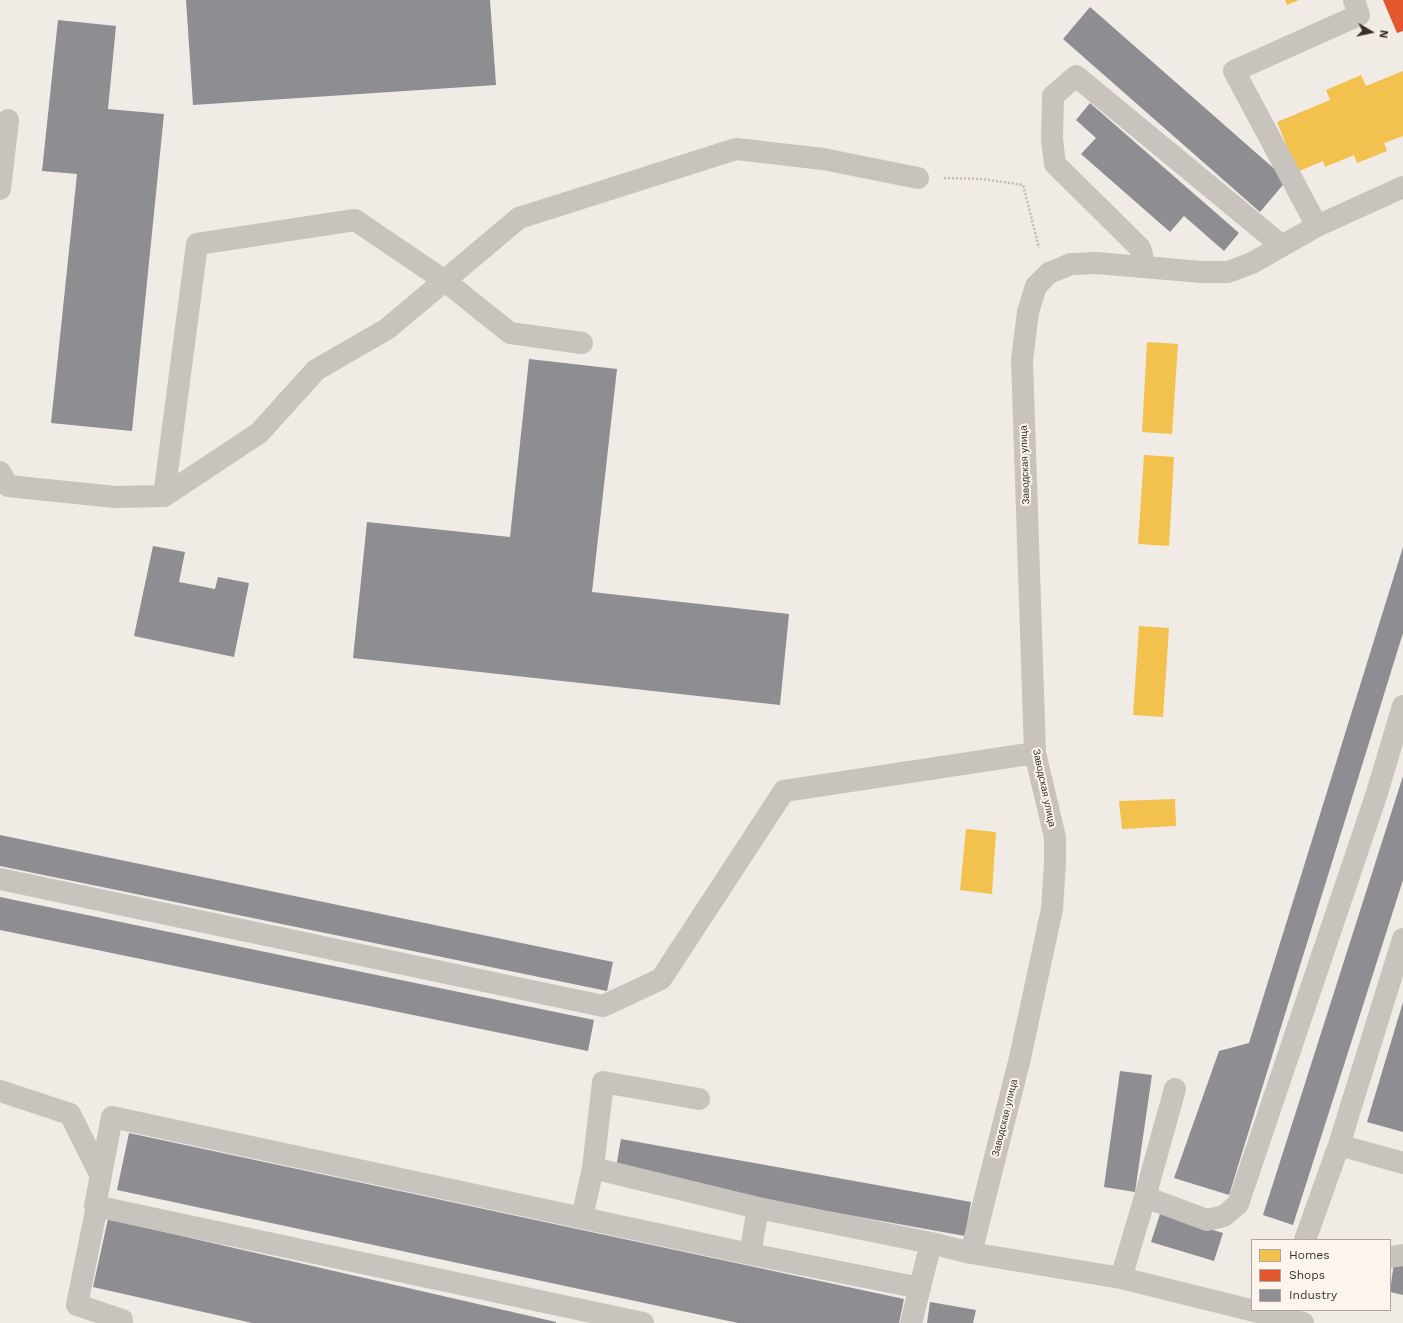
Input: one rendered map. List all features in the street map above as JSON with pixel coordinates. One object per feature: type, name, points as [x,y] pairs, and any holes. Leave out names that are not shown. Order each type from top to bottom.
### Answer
[{"type":"street","points":[[1317,226],[1234,71],[1359,15],[1354,0]]},
{"type":"street","points":[[1145,266],[1140,248],[1055,164],[1052,139],[1053,96],[1076,76],[1282,246]]},
{"type":"street","points":[[0,189],[8,120]]},
{"type":"street","points":[[0,472],[8,486],[115,497],[164,496],[259,433],[316,370],[387,329],[519,218],[736,149],[823,159],[918,178]]},
{"type":"street","points":[[1049,273],[1071,264],[1145,266],[1202,272],[1228,272],[1252,263],[1317,226],[1403,188]]},
{"type":"street","points":[[164,496],[197,244],[355,220],[445,280],[510,333],[582,343]]},
{"type":"street","name":"Заводская улица","points":[[972,1253],[1020,1058],[1052,909],[1055,837],[1035,754],[1022,360],[1030,306],[1036,286],[1049,273]]},
{"type":"street","points":[[1145,1197],[1207,1220],[1224,1216],[1238,1204],[1376,796],[1403,706]]},
{"type":"street","points":[[0,879],[603,1006],[661,979],[784,791],[1035,754]]},
{"type":"street","points":[[1305,1239],[1339,1145],[1403,939]]},
{"type":"street","points":[[582,1218],[593,1168],[603,1082],[699,1099]]},
{"type":"street","points":[[1121,1278],[1175,1089]]},
{"type":"street","points":[[0,1091],[70,1114],[101,1176]]},
{"type":"street","points":[[122,1323],[122,1320],[77,1305],[97,1206],[95,1206],[112,1117],[750,1254],[920,1288]]},
{"type":"street","points":[[1339,1145],[1403,1163]]},
{"type":"street","points":[[593,1168],[758,1208],[972,1253],[1121,1278],[1251,1310]]},
{"type":"street","points":[[97,1206],[643,1323]]},
{"type":"street","points":[[750,1254],[758,1208]]},
{"type":"street","points":[[911,1323],[930,1243]]},
{"type":"street","points":[[1391,1257],[1403,1255]]},
{"type":"street","points":[[1254,1311],[1303,1323]]},
{"type":"path","points":[[918,178],[983,179],[1023,185],[1037,242],[1049,273]]},
{"type":"building: Homes","points":[[1285,0],[1299,0],[1287,5]]},
{"type":"building: Homes","points":[[1403,71],[1403,136],[1384,143],[1387,151],[1357,163],[1354,155],[1325,167],[1323,161],[1297,172],[1277,122],[1330,100],[1326,90],[1361,75],[1366,86]]},
{"type":"building: Homes","points":[[1147,342],[1178,344],[1172,434],[1142,432]]},
{"type":"building: Homes","points":[[1144,455],[1174,457],[1169,546],[1138,544]]},
{"type":"building: Homes","points":[[1139,626],[1169,628],[1163,717],[1133,715]]},
{"type":"building: Homes","points":[[1175,799],[1176,826],[1122,829],[1119,801]]},
{"type":"building: Homes","points":[[966,829],[996,832],[992,894],[960,890]]},
{"type":"building: Shops","points":[[1383,0],[1403,0],[1403,31],[1397,33]]},
{"type":"building: Industry","points":[[186,0],[490,0],[496,85],[193,105]]},
{"type":"building: Industry","points":[[1090,7],[1287,180],[1260,212],[1063,39]]},
{"type":"building: Industry","points":[[58,20],[116,26],[108,109],[164,114],[132,431],[51,423],[77,174],[42,171]]},
{"type":"building: Industry","points":[[1090,103],[1239,233],[1224,251],[1184,216],[1170,232],[1081,154],[1096,138],[1076,120]]},
{"type":"building: Industry","points":[[529,359],[617,369],[592,592],[789,614],[780,705],[353,658],[367,522],[510,537]]},
{"type":"building: Industry","points":[[153,546],[185,552],[179,582],[215,589],[218,577],[249,583],[234,657],[134,636]]},
{"type":"building: Industry","points":[[1403,547],[1403,633],[1229,1195],[1174,1178],[1219,1051],[1249,1043]]},
{"type":"building: Industry","points":[[1403,776],[1403,880],[1293,1225],[1263,1215]]},
{"type":"building: Industry","points":[[0,835],[613,962],[607,991],[0,866]]},
{"type":"building: Industry","points":[[0,897],[594,1020],[588,1051],[0,930]]},
{"type":"building: Industry","points":[[1403,1002],[1403,1132],[1367,1122]]},
{"type":"building: Industry","points":[[1120,1071],[1152,1075],[1135,1192],[1104,1187]]},
{"type":"building: Industry","points":[[129,1133],[904,1299],[899,1323],[738,1323],[117,1190]]},
{"type":"building: Industry","points":[[621,1139],[971,1202],[965,1236],[615,1173]]},
{"type":"building: Industry","points":[[1160,1214],[1223,1233],[1214,1261],[1151,1242]]},
{"type":"building: Industry","points":[[108,1219],[556,1323],[252,1323],[93,1287]]},
{"type":"building: Industry","points":[[1394,1262],[1403,1264],[1403,1295],[1391,1292]]},
{"type":"building: Industry","points":[[930,1302],[976,1310],[973,1323],[927,1323]]}]
